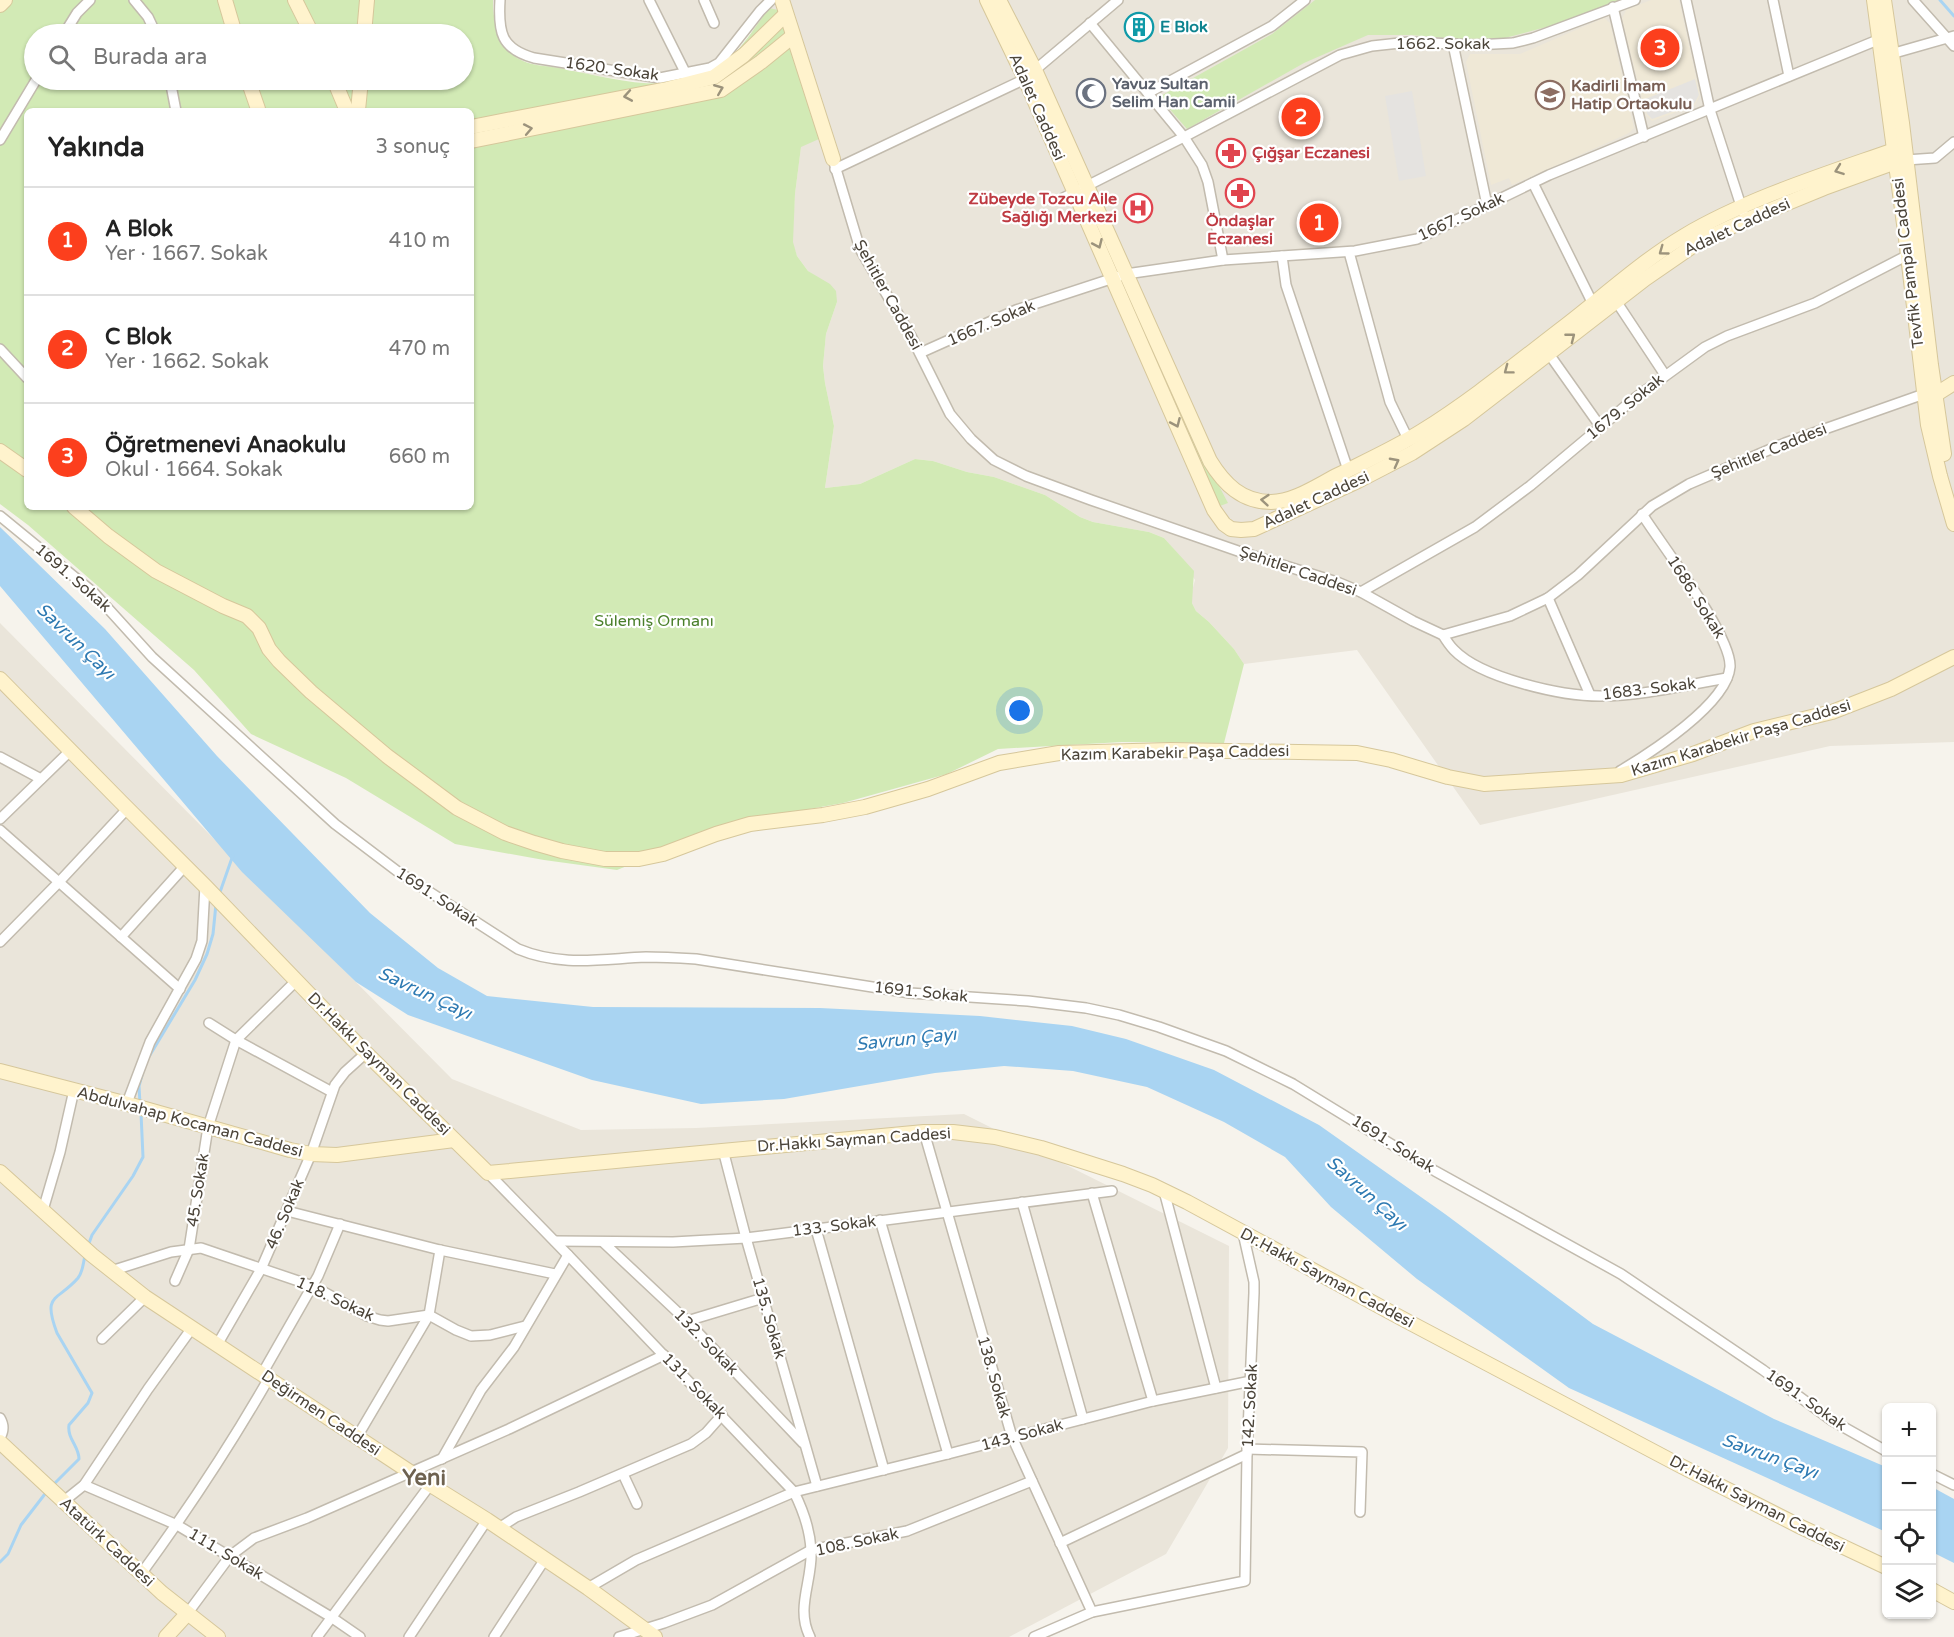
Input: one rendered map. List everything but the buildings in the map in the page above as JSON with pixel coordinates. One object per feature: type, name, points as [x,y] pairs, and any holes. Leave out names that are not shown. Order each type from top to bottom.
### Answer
[{"type":"street","points":[[0,4],[5,0]]},
{"type":"street","points":[[70,24],[90,0]]},
{"type":"street","points":[[134,0],[148,16],[152,24]]},
{"type":"street","points":[[225,0],[232,24]]},
{"type":"street","points":[[295,0],[307,24]]},
{"type":"street","points":[[365,24],[367,0]]},
{"type":"street","name":"1620. Sokak","points":[[500,0],[500,23],[503,37],[510,48],[523,55],[660,78],[710,68],[719,63],[771,0]]},
{"type":"street","points":[[649,0],[686,74]]},
{"type":"street","points":[[704,0],[714,23]]},
{"type":"street","name":"Adalet Caddesi","points":[[987,0],[1030,74]]},
{"type":"street","points":[[999,0],[1075,192],[1205,452],[1216,471],[1231,488],[1259,500],[1282,501],[1292,497],[1408,439],[1469,399],[1684,237],[1899,157],[1935,158],[1954,142]]},
{"type":"street","points":[[784,7],[834,164],[1030,74],[1118,0]]},
{"type":"street","points":[[1148,93],[1272,26],[1305,0]]},
{"type":"street","name":"1662. Sokak","points":[[1075,192],[1340,55],[1372,46],[1408,42],[1513,44],[1635,0]]},
{"type":"street","points":[[1686,0],[1710,110],[1744,214]]},
{"type":"street","points":[[1773,0],[1789,76]]},
{"type":"street","name":"Tevfik Pampal Caddesi","points":[[1874,0],[1899,157],[1929,394],[1933,447],[1954,524]]},
{"type":"street","name":"Tevfik Pampal Caddesi","points":[[1884,0],[1891,54],[1908,255],[1929,394],[1954,494]]},
{"type":"street","points":[[1913,0],[1950,37],[1954,46]]},
{"type":"street","points":[[474,126],[667,89],[714,77],[744,55],[784,7]]},
{"type":"street","points":[[1613,7],[1644,136]]},
{"type":"street","points":[[1090,23],[1184,137],[1202,165],[1208,182],[1223,260]]},
{"type":"street","points":[[474,140],[721,90],[793,36]]},
{"type":"street","points":[[1891,54],[1950,37]]},
{"type":"street","name":"1667. Sokak","points":[[920,353],[1016,310],[1119,276],[1223,260],[1349,252],[1417,239],[1533,183],[1880,39]]},
{"type":"street","points":[[1453,44],[1487,205]]},
{"type":"street","points":[[0,140],[30,90]]},
{"type":"street","points":[[172,90],[175,108]]},
{"type":"street","points":[[252,90],[258,108]]},
{"type":"street","points":[[341,90],[353,108]]},
{"type":"street","points":[[356,108],[359,90]]},
{"type":"street","name":"Şehitler Caddesi","points":[[834,164],[860,249],[959,426],[994,460],[1008,468],[1091,500],[1239,551],[1313,573],[1361,592],[1443,635],[1510,616],[1548,598],[1578,575],[1642,514],[1667,495],[1734,463],[1785,443],[1929,394]]},
{"type":"street","points":[[1533,183],[1593,304]]},
{"type":"street","name":"Adalet Caddesi","points":[[1119,276],[1214,510],[1224,524],[1231,529],[1254,529],[1358,481],[1412,453],[1464,419],[1678,255],[1744,214]]},
{"type":"street","points":[[1349,252],[1390,402],[1408,439]]},
{"type":"street","name":"1679. Sokak","points":[[1361,592],[1475,527],[1530,486],[1600,426],[1665,375],[1716,341],[1815,303],[1908,255]]},
{"type":"street","points":[[1282,256],[1286,285],[1348,470]]},
{"type":"street","points":[[1616,301],[1665,375]]},
{"type":"street","points":[[0,349],[24,375]]},
{"type":"street","points":[[1549,354],[1600,426]]},
{"type":"street","points":[[1929,394],[1954,383]]},
{"type":"street","points":[[0,451],[24,468]]},
{"type":"street","name":"Kazım Karabekir Paşa Caddesi","points":[[78,510],[108,536],[156,571],[247,616],[259,628],[269,649],[295,678],[440,798],[505,833],[562,852],[625,860],[663,854],[757,822],[823,815],[864,807],[928,789],[999,763],[1059,753],[1160,750],[1357,753],[1484,784],[1612,776],[1665,763],[1755,731],[1832,712],[1891,689],[1954,657]]},
{"type":"street","name":"1686. Sokak","points":[[1642,514],[1721,635],[1730,657],[1727,678]]},
{"type":"street","name":"1691. Sokak","points":[[0,516],[94,592],[152,657],[335,824],[397,872],[518,949],[559,961],[664,957],[696,959],[910,993],[1068,1005],[1119,1015],[1204,1042],[1244,1058],[1293,1084],[1435,1171],[1621,1274],[1763,1370],[1831,1420],[1882,1448]]},
{"type":"street","points":[[1548,598],[1590,695]]},
{"type":"street","name":"1683. Sokak","points":[[1443,635],[1454,650],[1478,667],[1500,676],[1544,688],[1590,695],[1618,695],[1727,678]]},
{"type":"street","points":[[1612,776],[1682,728],[1712,700],[1727,678]]},
{"type":"street","name":"Dr.Hakkı Sayman Caddesi","points":[[0,679],[206,886],[366,1053],[488,1173],[924,1132],[974,1134],[1041,1148],[1123,1174],[1164,1191],[1681,1466],[1882,1566]]},
{"type":"street","points":[[0,819],[70,751]]},
{"type":"street","points":[[0,756],[41,779]]},
{"type":"street","points":[[0,942],[127,809]]},
{"type":"street","points":[[0,830],[180,989]]},
{"type":"street","points":[[121,937],[185,866]]},
{"type":"street","points":[[127,1104],[150,1042],[196,959],[202,941],[206,886]]},
{"type":"street","name":"45. Sokak","points":[[175,1281],[189,1249],[208,1127],[236,1040],[296,981]]},
{"type":"street","points":[[209,1023],[332,1092]]},
{"type":"street","name":"46. Sokak","points":[[217,1345],[261,1269],[311,1154],[339,1078],[366,1053]]},
{"type":"street","name":"Abdulvahap Kocaman Caddesi","points":[[0,1071],[311,1154],[337,1155],[454,1140]]},
{"type":"street","points":[[43,1210],[60,1152],[74,1090]]},
{"type":"street","name":"138. Sokak","points":[[924,1132],[1012,1437],[1092,1612]]},
{"type":"street","name":"135. Sokak","points":[[723,1150],[817,1486]]},
{"type":"street","name":"Değirmen Caddesi","points":[[0,1172],[92,1255],[145,1297],[410,1472],[487,1520],[588,1588],[649,1633]]},
{"type":"street","name":"131. Sokak","points":[[488,1173],[722,1414],[794,1492],[804,1514],[811,1551],[803,1609],[805,1626],[810,1637]]},
{"type":"street","name":"133. Sokak","points":[[555,1241],[673,1242],[746,1238],[1112,1191]]},
{"type":"street","points":[[1164,1191],[1216,1388]]},
{"type":"street","points":[[1092,1193],[1153,1401]]},
{"type":"street","points":[[1022,1202],[1083,1419]]},
{"type":"street","points":[[287,1211],[440,1250],[555,1274]]},
{"type":"street","points":[[880,1220],[948,1454]]},
{"type":"street","points":[[141,1574],[177,1525],[232,1442],[313,1286],[340,1224]]},
{"type":"street","points":[[816,1229],[884,1470]]},
{"type":"street","name":"142. Sokak","points":[[1092,1612],[1245,1581],[1247,1451],[1254,1282],[1244,1233]]},
{"type":"street","name":"132. Sokak","points":[[604,1243],[687,1321],[805,1445]]},
{"type":"street","name":"118. Sokak","points":[[111,1271],[171,1252],[201,1248],[313,1286],[367,1316],[380,1320],[388,1321],[429,1315]]},
{"type":"street","points":[[357,1437],[429,1315],[440,1250]]},
{"type":"street","points":[[442,1458],[482,1390],[508,1355],[568,1255]]},
{"type":"street","points":[[102,1339],[145,1297]]},
{"type":"street","points":[[687,1321],[763,1298]]},
{"type":"street","points":[[429,1315],[471,1336],[490,1335],[525,1326]]},
{"type":"street","points":[[64,1501],[84,1485],[192,1328]]},
{"type":"street","points":[[166,1637],[187,1614],[230,1556],[254,1538],[307,1518],[540,1415],[664,1355]]},
{"type":"street","name":"143. Sokak","points":[[588,1588],[636,1560],[794,1492],[1153,1401],[1251,1381]]},
{"type":"street","points":[[499,1528],[516,1517],[691,1444],[706,1433],[722,1414]]},
{"type":"street","points":[[0,1418],[3,1424],[0,1440]]},
{"type":"street","name":"Atatürk Caddesi","points":[[0,1440],[141,1574],[187,1614],[218,1637]]},
{"type":"street","points":[[1060,1543],[1247,1451],[1362,1452],[1360,1512]]},
{"type":"street","points":[[623,1474],[637,1504]]},
{"type":"street","points":[[1936,1476],[1954,1485]]},
{"type":"street","name":"108. Sokak","points":[[620,1637],[649,1633],[712,1605],[811,1551],[907,1531],[1032,1481]]},
{"type":"street","name":"111. Sokak","points":[[84,1485],[177,1525],[331,1617],[360,1637]]},
{"type":"street","points":[[317,1637],[430,1485]]},
{"type":"street","points":[[410,1637],[487,1520]]},
{"type":"street","points":[[494,1637],[545,1559]]},
{"type":"street","points":[[1936,1592],[1954,1602]]},
{"type":"street","points":[[1035,1637],[1092,1612]]},
{"type":"shaded area","points":[[493,0],[1954,0],[1954,742],[1830,746],[1480,825],[1357,650],[1244,664],[1234,649],[1196,611],[1192,603],[1195,580],[1179,555],[1164,538],[1149,532],[1093,522],[1080,517],[1045,495],[994,477],[967,472],[933,461],[915,459],[860,484],[825,488],[834,426],[823,366],[826,334],[837,302],[818,278],[808,271],[797,256],[792,242],[801,146],[796,72],[777,10],[752,31],[718,69],[674,83],[649,83],[599,76],[520,60],[503,45],[497,30]]},
{"type":"shaded area","points":[[1651,0],[1679,0],[1700,95],[1695,105],[1652,121],[1646,115],[1622,19],[1626,10]]},
{"type":"shaded area","name":"Kadirli İmam Hatip Ortaokulu","points":[[1604,18],[1610,23],[1634,128],[1629,133],[1512,185],[1509,178],[1491,185],[1466,62],[1470,54],[1520,54]]},
{"type":"shaded area","points":[[1695,79],[1699,95],[1694,104],[1652,119],[1647,114],[1643,100]]},
{"type":"shaded area","points":[[1412,91],[1426,176],[1399,181],[1385,96]]},
{"type":"shaded area","points":[[0,623],[452,1079],[581,1130],[696,1128],[964,1114],[1229,1246],[1228,1448],[1166,1554],[1009,1637],[0,1637]]},
{"type":"green space","name":"Sülemiş Ormanı","points":[[0,0],[493,0],[499,36],[507,49],[518,58],[537,65],[618,80],[658,84],[689,80],[722,66],[744,42],[769,8],[778,10],[819,139],[801,147],[795,194],[793,242],[797,256],[808,271],[830,284],[836,291],[837,302],[826,334],[823,366],[834,426],[825,488],[860,484],[915,459],[933,461],[967,472],[994,477],[1045,495],[1080,517],[1093,522],[1149,532],[1164,538],[1194,571],[1192,603],[1196,611],[1234,649],[1244,664],[1224,743],[1122,742],[998,749],[947,774],[843,803],[736,822],[617,870],[455,844],[346,778],[251,734],[194,670],[28,525],[0,504]]},
{"type":"green space","points":[[1315,0],[1623,0],[1550,26],[1505,38],[1458,39],[1411,35],[1368,35],[1304,63],[1187,129],[1159,97],[1272,34]]},
{"type":"green space","points":[[1131,299],[1191,433],[1228,503],[1220,506],[1129,301]]},
{"type":"water","name":"Savrun Çayı","points":[[0,527],[105,629],[217,756],[370,913],[438,968],[487,996],[593,1007],[820,1008],[980,1016],[1072,1026],[1126,1039],[1214,1070],[1319,1125],[1445,1214],[1593,1324],[1774,1419],[1882,1465],[1882,1530],[1569,1388],[1417,1279],[1331,1207],[1285,1157],[1224,1122],[1147,1087],[1073,1071],[1004,1066],[935,1073],[784,1099],[701,1104],[592,1080],[408,1015],[356,982],[242,872],[0,586]]},
{"type":"water","points":[[1936,1489],[1954,1499],[1954,1563],[1936,1554]]},
{"type":"waterway","points":[[1940,0],[1954,16]]},
{"type":"waterway","points":[[219,895],[233,855]]},
{"type":"waterway","points":[[150,1055],[195,980],[207,954],[213,934],[216,904]]},
{"type":"waterway","points":[[140,1104],[139,1086],[142,1075]]},
{"type":"waterway","points":[[88,1246],[92,1235],[133,1176],[143,1157],[141,1113]]},
{"type":"waterway","points":[[52,1486],[79,1459],[69,1425],[88,1403],[92,1393],[57,1333],[51,1311],[54,1300],[80,1276],[85,1256]]},
{"type":"waterway","points":[[0,1562],[8,1554],[21,1525],[48,1490]]},
{"type":"place","name":"E Blok","points":[[1139,27]]},
{"type":"place","name":"Öğretmenevi Anaokulu","points":[[1660,48]]},
{"type":"place","name":"Yavuz Sultan Selim Han Camii","points":[[1091,93]]},
{"type":"place","name":"Kadirli İmam Hatip Ortaokulu","points":[[1550,95]]},
{"type":"place","name":"C Blok","points":[[1301,117]]},
{"type":"place","name":"Çığşar Eczanesi","points":[[1231,153]]},
{"type":"place","name":"Öndaşlar Eczanesi","points":[[1240,193]]},
{"type":"place","name":"Zübeyde Tozcu Aile Sağlığı Merkezi","points":[[1138,208]]},
{"type":"place","name":"A Blok","points":[[1319,223]]},
{"type":"district","name":"Yeni","points":[[424,1478]]}]
